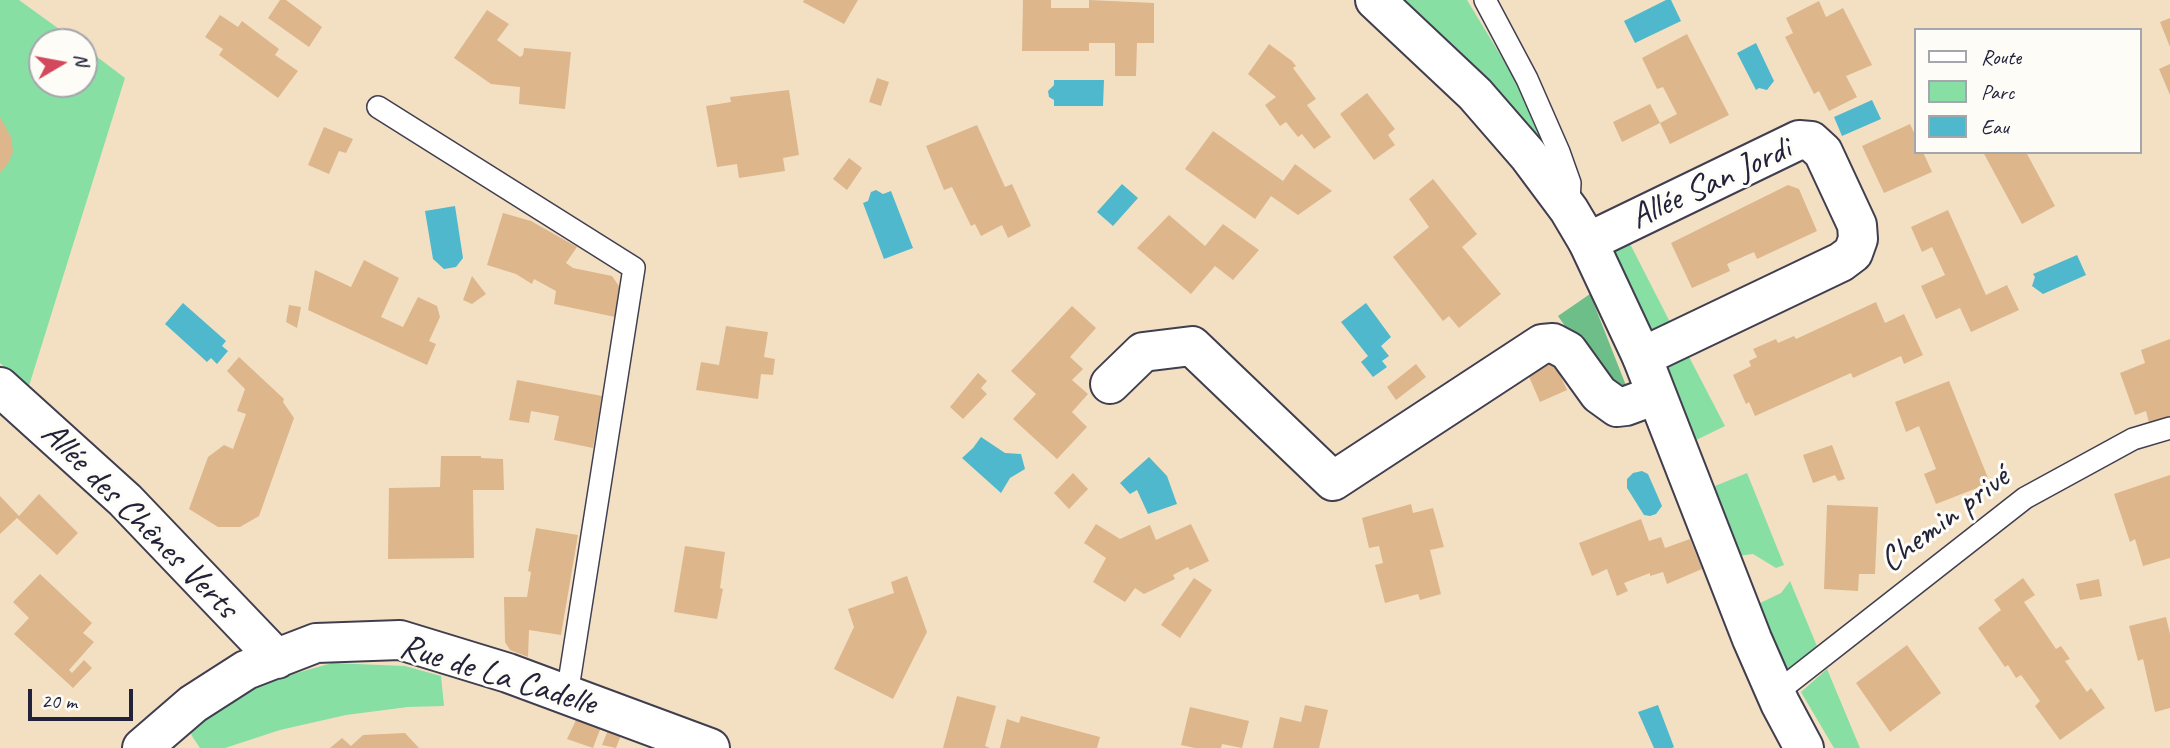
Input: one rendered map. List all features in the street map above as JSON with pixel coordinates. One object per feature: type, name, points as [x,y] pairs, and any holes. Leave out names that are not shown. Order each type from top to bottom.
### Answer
[{"type":"street","points":[[1375,0],[1475,94],[1528,155],[1579,226],[1642,357],[1776,693],[1804,748]]},
{"type":"street","name":"Allée San Jordi","points":[[1579,226],[1799,140],[1811,141],[1823,152],[1829,164],[1857,225],[1858,239],[1853,253],[1842,262],[1642,357]]},
{"type":"street","points":[[1110,384],[1143,352],[1192,346],[1333,481],[1542,344],[1553,343],[1568,351],[1600,394],[1617,407],[1656,395]]},
{"type":"street","name":"Allée des Chênes Verts","points":[[0,387],[125,500],[277,659]]},
{"type":"street","name":"Rue de La Cadelle","points":[[142,748],[193,704],[246,670],[316,643],[400,640],[508,673],[710,748]]},
{"type":"lane","points":[[1485,0],[1527,79],[1559,152],[1570,183],[1579,226]]},
{"type":"lane","points":[[378,107],[634,268],[567,695]]},
{"type":"lane","name":"Chemin privé","points":[[1776,693],[2025,498],[2133,439],[2170,428]]},
{"type":"green space","points":[[0,0],[19,0],[58,28],[28,28],[28,98],[98,98],[98,58],[125,78],[28,389],[0,363]]},
{"type":"green space","points":[[1400,0],[1467,0],[1513,76],[1550,155],[1505,99]]},
{"type":"green space","points":[[1626,236],[1672,326],[1649,332],[1610,245]]},
{"type":"green space","points":[[1590,294],[1627,388],[1612,394],[1558,316]]},
{"type":"green space","points":[[1686,351],[1725,426],[1690,443],[1665,367]]},
{"type":"green space","points":[[1747,473],[1784,565],[1776,568],[1753,554],[1738,556],[1710,488]]},
{"type":"green space","points":[[1790,581],[1819,651],[1786,672],[1758,604],[1781,593]]},
{"type":"green space","points":[[332,663],[405,666],[441,676],[444,706],[408,707],[346,715],[280,730],[225,748],[200,748],[192,736],[190,731],[201,719],[258,684]]},
{"type":"green space","points":[[1827,669],[1860,748],[1834,748],[1801,692]]},
{"type":"water","points":[[1671,0],[1681,21],[1635,43],[1624,21]]},
{"type":"water","points":[[1756,43],[1774,81],[1767,90],[1756,90],[1737,53]]},
{"type":"water","points":[[1054,80],[1104,80],[1103,106],[1054,106],[1054,100],[1049,97],[1048,91],[1054,85]]},
{"type":"water","points":[[1872,100],[1881,119],[1842,136],[1834,117]]},
{"type":"water","points":[[1122,184],[1138,198],[1113,226],[1097,212]]},
{"type":"water","points":[[876,190],[883,194],[891,191],[913,248],[884,259],[863,203],[868,201],[871,192]]},
{"type":"water","points":[[455,206],[463,258],[456,267],[444,269],[433,259],[425,211]]},
{"type":"water","points":[[2077,255],[2086,275],[2043,294],[2032,286],[2035,277],[2033,274]]},
{"type":"water","points":[[183,303],[226,341],[222,346],[228,351],[217,364],[211,358],[207,362],[165,324]]},
{"type":"water","points":[[1366,303],[1391,337],[1381,346],[1389,356],[1382,361],[1387,367],[1373,377],[1361,362],[1368,356],[1341,322]]},
{"type":"water","points":[[981,437],[1005,453],[1021,454],[1025,469],[1010,478],[1001,493],[962,458]]},
{"type":"water","points":[[1149,457],[1167,476],[1177,504],[1148,514],[1137,490],[1130,494],[1120,483]]},
{"type":"water","points":[[1642,471],[1648,474],[1662,506],[1656,514],[1650,516],[1644,515],[1627,488],[1627,479],[1633,473]]},
{"type":"water","points":[[1658,705],[1674,747],[1672,748],[1654,748],[1638,712]]},
{"type":"building","points":[[280,0],[286,0],[322,27],[309,47],[268,18]]},
{"type":"building","points":[[858,0],[844,24],[803,2]]},
{"type":"building","points":[[1023,0],[1051,0],[1051,8],[1089,8],[1089,0],[1154,3],[1154,43],[1137,43],[1136,76],[1115,76],[1115,43],[1089,43],[1089,51],[1022,51]]},
{"type":"building","points":[[1819,1],[1826,17],[1843,8],[1872,65],[1846,76],[1857,97],[1829,111],[1819,91],[1814,94],[1785,37],[1793,33],[1786,18]]},
{"type":"building","points":[[487,10],[509,24],[497,40],[520,57],[524,48],[571,52],[565,109],[519,104],[520,87],[491,84],[454,58]]},
{"type":"building","points":[[220,15],[238,27],[242,21],[279,49],[275,55],[298,71],[278,98],[219,55],[223,49],[205,37]]},
{"type":"building","points":[[2170,18],[2170,47],[2160,22]]},
{"type":"building","points":[[1687,34],[1729,115],[1670,144],[1660,123],[1677,114],[1663,87],[1657,89],[1642,58]]},
{"type":"building","points":[[1269,44],[1292,61],[1296,66],[1293,68],[1316,99],[1307,105],[1331,137],[1314,149],[1302,134],[1298,137],[1286,122],[1280,126],[1265,105],[1276,97],[1248,74]]},
{"type":"building","points":[[2170,64],[2170,95],[2159,69]]},
{"type":"building","points":[[877,78],[889,82],[881,106],[869,102]]},
{"type":"building","points":[[789,90],[799,155],[783,158],[785,171],[739,178],[737,164],[717,167],[706,106],[731,102],[730,97]]},
{"type":"building","points":[[1367,93],[1395,129],[1388,135],[1395,145],[1374,160],[1340,114]]},
{"type":"building","points":[[1650,104],[1660,123],[1622,142],[1613,122]]},
{"type":"building","points":[[0,117],[11,137],[13,151],[9,162],[0,173]]},
{"type":"building","points":[[1910,124],[1914,133],[1914,154],[1924,154],[1932,172],[1884,193],[1862,146]]},
{"type":"building","points":[[977,125],[1005,187],[1012,184],[1031,226],[1008,238],[1002,225],[981,236],[975,224],[971,226],[952,187],[944,190],[926,146]]},
{"type":"building","points":[[324,127],[353,139],[346,153],[339,151],[329,174],[308,165]]},
{"type":"building","points":[[1213,131],[1283,181],[1295,164],[1332,191],[1298,215],[1271,196],[1255,219],[1185,169]]},
{"type":"building","points":[[1984,154],[2027,154],[2055,206],[2022,224]]},
{"type":"building","points":[[849,158],[862,168],[847,190],[833,179]]},
{"type":"building","points":[[1433,179],[1477,234],[1462,247],[1501,294],[1459,328],[1449,316],[1443,321],[1393,257],[1429,227],[1409,199]]},
{"type":"building","points":[[1788,185],[1799,189],[1817,231],[1757,259],[1754,252],[1727,264],[1730,271],[1692,288],[1671,243]]},
{"type":"building","points":[[1948,210],[1986,295],[2007,285],[2019,310],[1971,332],[1960,308],[1936,319],[1921,286],[1945,275],[1932,247],[1922,252],[1911,227]]},
{"type":"building","points":[[503,213],[531,221],[577,247],[566,263],[573,268],[612,276],[621,289],[615,317],[554,304],[556,291],[534,279],[532,284],[516,274],[487,265]]},
{"type":"building","points":[[1169,215],[1205,246],[1223,224],[1259,250],[1233,280],[1215,266],[1191,294],[1137,248]]},
{"type":"building","points":[[364,260],[399,278],[381,317],[403,327],[418,297],[437,306],[440,317],[429,341],[436,344],[427,365],[308,310],[315,270],[351,287]]},
{"type":"building","points":[[472,276],[486,294],[472,304],[463,300]]},
{"type":"building","points":[[1876,302],[1885,323],[1904,314],[1923,355],[1904,364],[1901,356],[1853,378],[1851,373],[1755,416],[1749,402],[1746,404],[1733,375],[1751,366],[1749,361],[1757,357],[1753,349],[1776,339],[1778,343],[1794,336],[1796,339]]},
{"type":"building","points":[[289,305],[301,307],[297,328],[286,322]]},
{"type":"building","points":[[1072,306],[1096,328],[1070,357],[1083,369],[1072,380],[1088,394],[1072,412],[1087,427],[1057,459],[1013,419],[1036,394],[1011,371]]},
{"type":"building","points":[[726,326],[768,332],[764,357],[775,359],[773,375],[761,374],[758,399],[696,390],[701,362],[719,365]]},
{"type":"building","points":[[2170,339],[2170,416],[2149,423],[2146,411],[2135,415],[2120,373],[2145,363],[2141,350]]},
{"type":"building","points":[[239,357],[284,399],[283,402],[294,418],[259,516],[240,527],[218,527],[189,509],[208,457],[224,445],[233,449],[246,414],[237,411],[245,389],[227,371]]},
{"type":"building","points":[[1553,360],[1567,390],[1540,402],[1527,372]]},
{"type":"building","points":[[1416,364],[1426,377],[1396,400],[1387,387]]},
{"type":"building","points":[[978,373],[987,381],[981,388],[987,394],[963,419],[950,407]]},
{"type":"building","points":[[517,380],[602,396],[593,448],[554,440],[559,416],[531,411],[529,423],[509,420]]},
{"type":"building","points":[[1949,381],[1990,483],[1936,504],[1924,474],[1936,469],[1919,426],[1906,432],[1895,402]]},
{"type":"building","points":[[1832,445],[1845,479],[1838,481],[1835,475],[1813,483],[1803,455]]},
{"type":"building","points":[[441,456],[503,459],[504,490],[473,490],[474,558],[388,559],[389,488],[440,487]]},
{"type":"building","points":[[1073,473],[1088,489],[1069,509],[1054,493]]},
{"type":"building","points":[[2170,475],[2170,558],[2143,566],[2135,539],[2130,542],[2114,494]]},
{"type":"building","points":[[39,494],[78,533],[57,555],[17,518],[0,534],[0,496],[19,516]]},
{"type":"building","points":[[1411,504],[1413,513],[1433,508],[1444,547],[1430,550],[1441,594],[1420,600],[1418,594],[1385,603],[1375,565],[1383,563],[1379,546],[1369,548],[1362,518]]},
{"type":"building","points":[[1827,505],[1878,507],[1875,574],[1859,574],[1858,591],[1824,589]]},
{"type":"building","points":[[1641,519],[1649,541],[1661,537],[1665,548],[1690,539],[1702,569],[1667,584],[1663,572],[1650,576],[1650,573],[1624,583],[1628,591],[1617,596],[1607,569],[1592,576],[1579,543]]},
{"type":"building","points":[[1096,524],[1120,539],[1150,525],[1156,540],[1191,524],[1209,561],[1190,570],[1188,567],[1173,575],[1175,579],[1144,594],[1135,588],[1125,602],[1093,582],[1106,558],[1084,543]]},
{"type":"building","points":[[536,528],[578,535],[561,635],[529,630],[528,657],[510,650],[505,642],[504,597],[527,597],[531,572],[528,571]]},
{"type":"building","points":[[685,546],[725,552],[720,588],[723,589],[717,619],[674,612]]},
{"type":"building","points":[[40,574],[92,623],[83,633],[94,642],[69,670],[72,673],[84,660],[92,668],[73,688],[14,634],[29,618],[13,602]]},
{"type":"building","points":[[907,576],[927,632],[893,699],[834,669],[854,627],[848,609],[894,593],[891,582]]},
{"type":"building","points":[[1194,578],[1212,590],[1180,638],[1161,625]]},
{"type":"building","points":[[2023,578],[2035,595],[2024,602],[2056,649],[2061,646],[2070,659],[2065,661],[2087,692],[2091,688],[2105,708],[2060,740],[2035,706],[2040,701],[2021,675],[2016,678],[2008,665],[2005,667],[1978,628],[2001,610],[1994,600]]},
{"type":"building","points":[[2099,579],[2102,596],[2080,600],[2076,584]]},
{"type":"building","points":[[2166,617],[2170,634],[2170,708],[2155,712],[2143,659],[2138,661],[2129,626]]},
{"type":"building","points":[[1907,645],[1941,693],[1890,732],[1856,683]]},
{"type":"building","points":[[957,696],[996,706],[985,746],[990,748],[943,748]]},
{"type":"building","points":[[1305,705],[1328,710],[1319,748],[1273,748],[1280,717],[1301,722]]},
{"type":"building","points":[[1190,707],[1249,721],[1242,748],[1222,744],[1221,748],[1181,745]]},
{"type":"building","points":[[1021,716],[1100,737],[1097,748],[1000,748],[1007,719],[1019,723]]},
{"type":"building","points":[[577,718],[601,727],[593,748],[567,739]]},
{"type":"building","points":[[608,730],[621,735],[616,748],[602,745]]},
{"type":"building","points":[[405,733],[419,748],[330,748],[342,738],[351,746],[363,735]]}]
